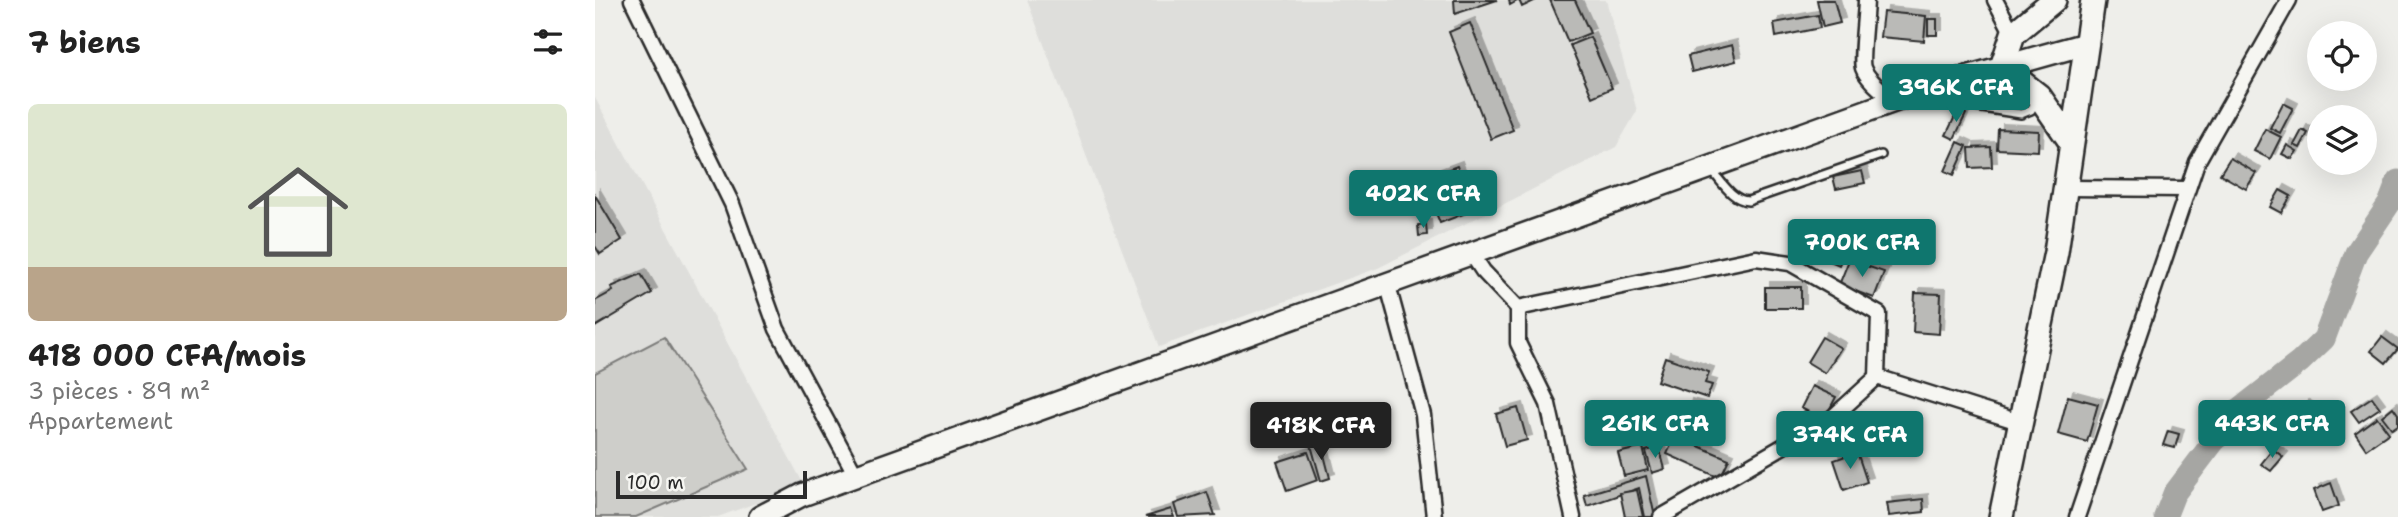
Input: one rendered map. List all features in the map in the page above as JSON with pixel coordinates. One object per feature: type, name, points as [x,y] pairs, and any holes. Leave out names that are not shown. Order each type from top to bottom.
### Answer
[{"type":"highway","points":[[2055,0],[2013,34],[2002,67],[2039,96],[2060,122],[2071,142]]},
{"type":"highway","points":[[2001,517],[2067,188],[2071,142],[2093,0]]},
{"type":"main road","points":[[760,517],[802,495],[1116,380],[1388,286],[1471,253],[1894,101],[1945,83],[2085,44]]},
{"type":"street","points":[[632,0],[732,204],[777,329],[857,477]]},
{"type":"street","points":[[1866,0],[1865,39],[1861,58],[1863,69],[1894,101]]},
{"type":"street","points":[[1995,0],[2013,34]]},
{"type":"street","points":[[2077,517],[2197,162],[2289,0]]},
{"type":"street","points":[[2067,188],[2187,189]]},
{"type":"street","points":[[1471,253],[1483,271],[1518,308],[1518,343],[1548,404],[1573,517]]},
{"type":"street","points":[[1518,308],[1756,258],[1790,263],[1879,314],[1877,377],[1832,418],[1661,517]]},
{"type":"street","points":[[1388,286],[1423,415],[1434,517]]},
{"type":"street","points":[[1877,377],[2019,422]]},
{"type":"lane","points":[[1945,83],[1969,106],[2021,114],[2031,110],[2039,96]]},
{"type":"lane","points":[[1709,168],[1731,193],[1740,200],[1748,201],[1881,155]]},
{"type":"shaded area","points":[[1027,0],[1606,0],[1637,111],[1616,147],[1378,268],[1159,347]]},
{"type":"shaded area","points":[[595,98],[804,485],[718,517],[595,517]]},
{"type":"shaded area","points":[[664,337],[748,469],[636,517],[595,517],[595,373]]},
{"type":"building","points":[[1454,0],[1497,0],[1455,14]]},
{"type":"building","points":[[1519,0],[1536,0],[1522,7]]},
{"type":"building","points":[[1550,0],[1575,0],[1590,33],[1568,42]]},
{"type":"building","points":[[1817,0],[1834,0],[1840,23],[1823,27]]},
{"type":"building","points":[[1883,12],[1926,16],[1924,41],[1880,37]]},
{"type":"building","points":[[1818,15],[1820,28],[1776,37],[1774,23]]},
{"type":"building","points":[[1928,19],[1937,19],[1937,35],[1928,35]]},
{"type":"building","points":[[1470,23],[1513,130],[1491,139],[1449,32]]},
{"type":"building","points":[[1590,37],[1612,88],[1592,97],[1570,45]]},
{"type":"building","points":[[1732,45],[1736,61],[1692,72],[1688,56]]},
{"type":"building","points":[[2283,103],[2293,108],[2280,133],[2270,128]]},
{"type":"building","points":[[1958,110],[1966,114],[1954,139],[1946,135]]},
{"type":"building","points":[[1998,129],[2039,131],[2038,151],[1997,149]]},
{"type":"building","points":[[2265,129],[2281,137],[2270,159],[2254,151]]},
{"type":"building","points":[[2302,130],[2307,132],[2300,148],[2294,145]]},
{"type":"building","points":[[1958,142],[1967,146],[1954,175],[1945,171]]},
{"type":"building","points":[[2287,145],[2297,151],[2292,159],[2282,154]]},
{"type":"building","points":[[1991,147],[1992,167],[1970,168],[1969,148]]},
{"type":"building","points":[[2230,158],[2256,173],[2246,189],[2220,174]]},
{"type":"building","points":[[1457,166],[1474,210],[1440,223],[1432,203],[1442,199],[1433,175]]},
{"type":"building","points":[[1862,171],[1865,183],[1836,189],[1833,177]]},
{"type":"building","points":[[2280,190],[2291,196],[2281,213],[2270,207]]},
{"type":"building","points":[[595,195],[622,240],[600,254],[595,246]]},
{"type":"building","points":[[1426,224],[1427,235],[1419,236],[1418,225]]},
{"type":"building","points":[[1821,246],[1843,256],[1839,265],[1816,255]]},
{"type":"building","points":[[1849,260],[1884,272],[1874,298],[1839,285]]},
{"type":"building","points":[[641,274],[652,293],[595,327],[595,301],[613,291],[611,287]]},
{"type":"building","points":[[1765,287],[1801,287],[1801,308],[1765,308]]},
{"type":"building","points":[[1915,293],[1941,294],[1939,334],[1913,332]]},
{"type":"building","points":[[1822,337],[1841,348],[1825,373],[1807,362]]},
{"type":"building","points":[[2382,337],[2398,349],[2386,363],[2371,351]]},
{"type":"building","points":[[1665,357],[1709,372],[1705,383],[1712,385],[1707,398],[1657,381]]},
{"type":"building","points":[[1812,386],[1836,397],[1824,420],[1801,408]]},
{"type":"building","points":[[2068,396],[2098,404],[2087,442],[2058,434]]},
{"type":"building","points":[[2372,397],[2380,408],[2359,422],[2351,411]]},
{"type":"building","points":[[1687,404],[1710,410],[1703,436],[1680,429]]},
{"type":"building","points":[[2304,405],[2319,414],[2308,432],[2293,423]]},
{"type":"building","points":[[2393,407],[2398,414],[2398,425],[2392,429],[2382,416]]},
{"type":"building","points":[[1518,408],[1527,440],[1505,446],[1496,414]]},
{"type":"building","points":[[2377,417],[2389,433],[2366,449],[2355,433]]},
{"type":"building","points":[[2168,431],[2179,434],[2175,448],[2163,445]]},
{"type":"building","points":[[1675,436],[1729,459],[1720,478],[1667,454]]},
{"type":"building","points":[[1321,443],[1330,478],[1321,481],[1311,445]]},
{"type":"building","points":[[1643,447],[1648,470],[1624,476],[1618,453]]},
{"type":"building","points":[[1659,447],[1665,469],[1652,473],[1646,451]]},
{"type":"building","points":[[2273,449],[2283,457],[2271,471],[2261,464]]},
{"type":"building","points":[[1308,452],[1318,480],[1287,491],[1277,462]]},
{"type":"building","points":[[1857,452],[1867,482],[1844,490],[1834,460]]},
{"type":"building","points":[[1646,476],[1655,517],[1645,517],[1639,488],[1587,506],[1584,495]]},
{"type":"building","points":[[2331,483],[2339,506],[2322,512],[2314,490]]},
{"type":"building","points":[[1637,490],[1643,517],[1625,517],[1620,493]]},
{"type":"building","points":[[1207,492],[1215,515],[1178,517],[1174,504]]},
{"type":"building","points":[[1923,499],[1924,512],[1889,516],[1887,503]]},
{"type":"building","points":[[1171,509],[1174,517],[1145,517]]},
{"type":"waterway","points":[[2165,517],[2174,494],[2236,412],[2300,362],[2324,339],[2356,253],[2389,204],[2398,181]]}]
